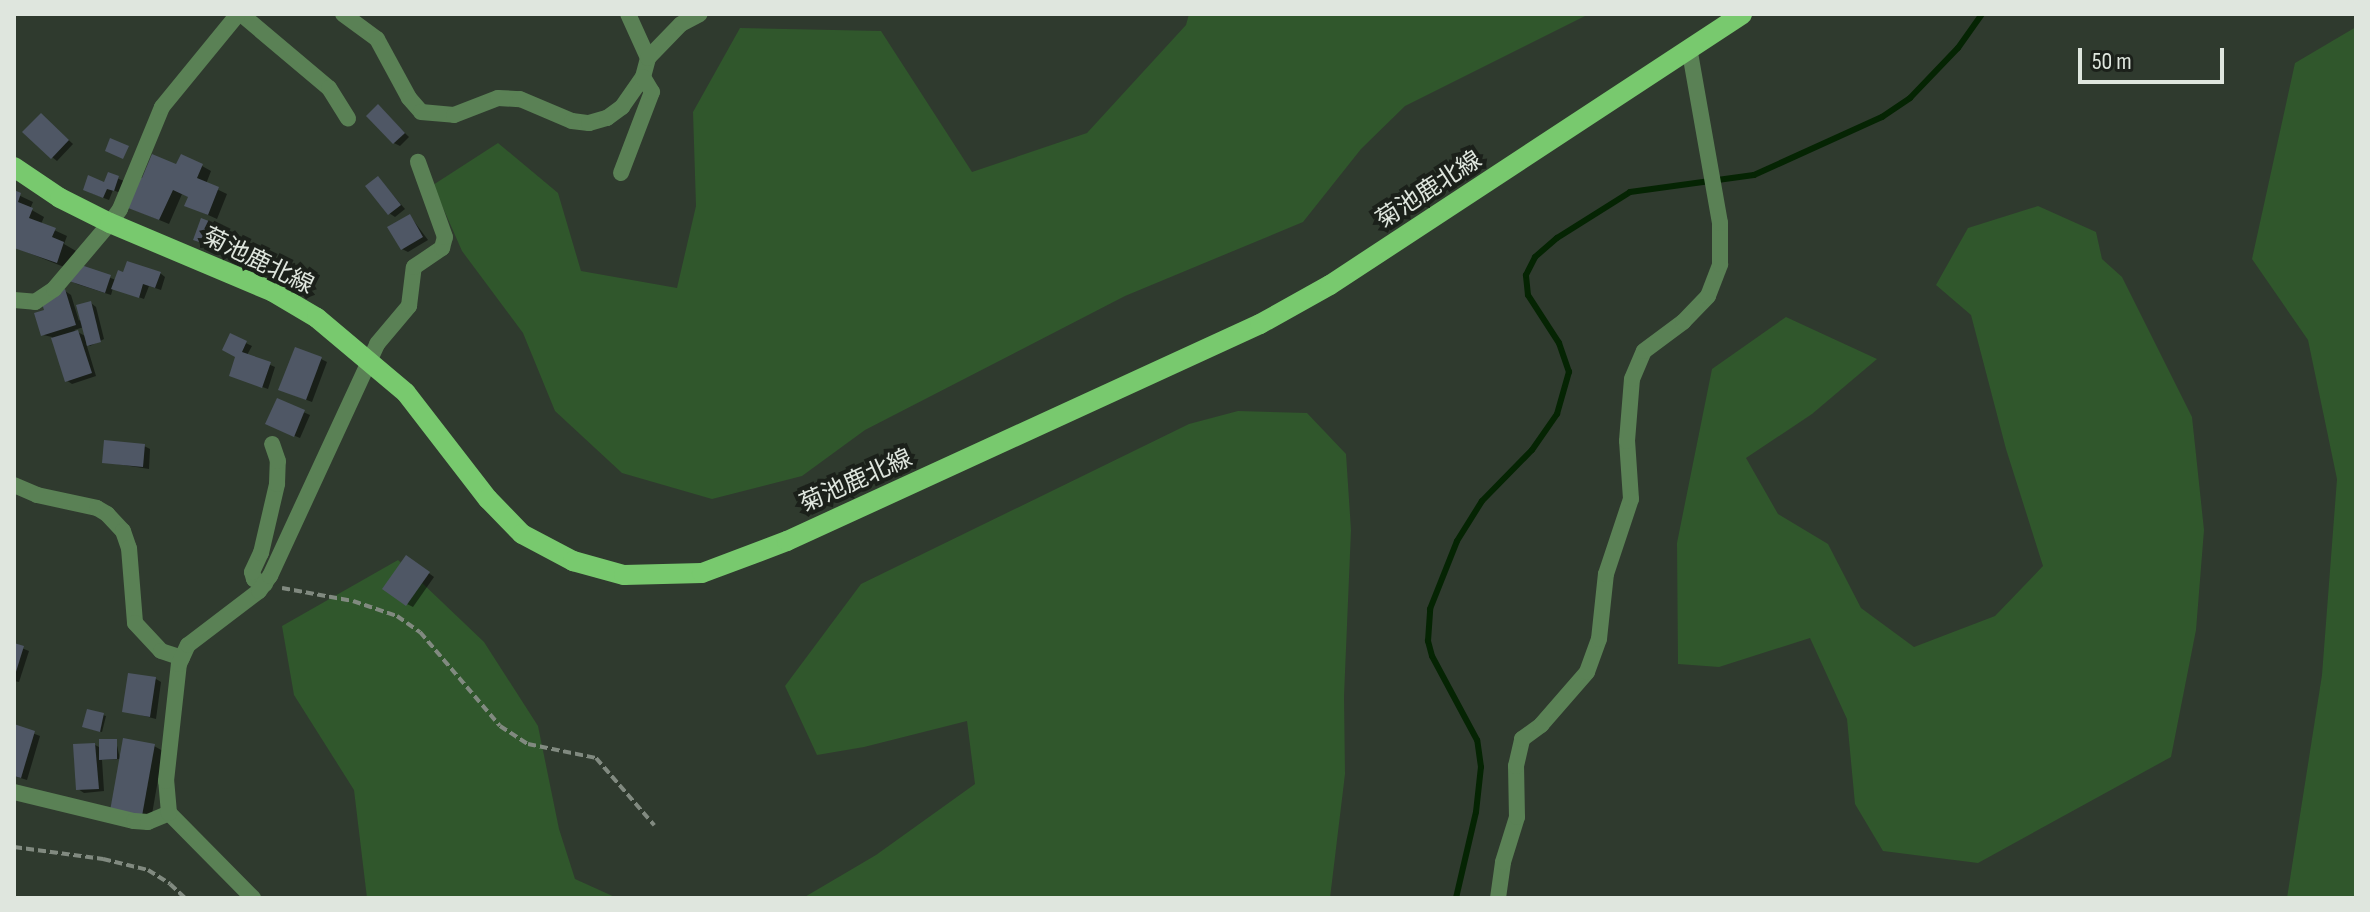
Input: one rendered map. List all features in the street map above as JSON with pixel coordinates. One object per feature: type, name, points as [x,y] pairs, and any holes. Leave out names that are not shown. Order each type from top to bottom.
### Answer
[{"type":"main road","name":"菊池鹿北線","points":[[14,167],[60,198],[110,223],[273,292],[317,318],[406,393],[488,499],[522,534],[573,561],[624,575],[702,573],[787,541],[1260,324],[1330,285],[1742,14]]},
{"type":"street","points":[[14,300],[35,302],[54,289],[110,223],[120,209],[162,107],[240,14],[329,88],[348,118]]},
{"type":"street","points":[[343,14],[377,39],[409,98],[421,112],[436,116],[454,115],[498,98],[520,99],[572,121],[589,123],[607,118],[622,107],[643,77],[648,58],[681,24],[700,14]]},
{"type":"street","points":[[628,14],[648,58]]},
{"type":"street","points":[[1498,898],[1503,862],[1517,817],[1516,766],[1522,739],[1541,725],[1587,672],[1599,639],[1606,574],[1631,499],[1627,441],[1632,379],[1644,351],[1683,322],[1708,296],[1720,264],[1720,223],[1689,48]]},
{"type":"street","points":[[621,173],[652,92],[643,77]]},
{"type":"street","points":[[253,898],[169,813],[166,781],[182,658],[188,645],[265,584],[377,344],[409,306],[414,267],[442,248],[445,237],[418,162]]},
{"type":"street","points":[[265,584],[254,579],[252,572],[261,553],[277,484],[278,461],[272,444]]},
{"type":"street","points":[[14,485],[37,495],[97,508],[107,514],[123,531],[129,548],[135,623],[161,651],[182,658]]},
{"type":"street","points":[[14,792],[134,821],[148,822],[169,813]]},
{"type":"path","points":[[265,584],[353,601],[397,616],[420,632],[500,726],[528,744],[596,758],[654,825]]},
{"type":"path","points":[[14,847],[103,859],[148,870],[185,898]]},
{"type":"green space","points":[[1189,14],[1589,14],[1405,106],[1361,149],[1303,222],[1125,296],[865,430],[802,476],[712,499],[622,473],[555,411],[523,333],[462,251],[433,185],[498,143],[558,193],[581,271],[677,288],[696,206],[693,112],[740,28],[881,31],[972,172],[1087,133],[1186,25]]},
{"type":"green space","points":[[2356,27],[2356,898],[2287,898],[2322,675],[2337,479],[2308,340],[2252,259],[2295,63]]},
{"type":"green space","points":[[2038,206],[2096,232],[2102,259],[2122,277],[2192,417],[2204,530],[2196,630],[2171,757],[1978,863],[1883,851],[1855,804],[1847,719],[1810,638],[1719,667],[1678,664],[1677,543],[1712,369],[1786,317],[1877,359],[1812,414],[1746,458],[1778,514],[1828,544],[1861,608],[1914,647],[1995,616],[2043,566],[2006,449],[1971,315],[1936,285],[1968,228]]},
{"type":"green space","points":[[1238,411],[1307,413],[1346,454],[1351,530],[1344,696],[1345,774],[1330,898],[803,898],[876,855],[975,784],[967,721],[864,747],[817,755],[785,686],[861,584],[1189,424]]},
{"type":"green space","points":[[398,560],[484,642],[538,726],[559,829],[575,879],[617,898],[367,898],[354,790],[294,695],[282,626]]},
{"type":"building","points":[[378,104],[405,133],[393,144],[366,116]]},
{"type":"building","points":[[41,113],[69,140],[51,159],[22,132]]},
{"type":"building","points":[[110,138],[129,146],[123,159],[105,151]]},
{"type":"building","points":[[152,154],[176,164],[181,154],[203,164],[197,178],[219,187],[208,215],[184,206],[188,197],[173,190],[159,220],[123,206],[136,175],[142,178]]},
{"type":"building","points":[[108,172],[119,176],[114,191],[107,189],[103,198],[83,190],[88,175],[104,182]]},
{"type":"building","points":[[378,176],[401,205],[388,215],[365,186]]},
{"type":"building","points":[[14,190],[21,193],[18,202],[33,208],[29,218],[56,228],[52,237],[64,242],[57,263],[14,248]]},
{"type":"building","points":[[410,214],[423,237],[401,250],[387,227]]},
{"type":"building","points":[[201,218],[219,225],[211,246],[193,240]]},
{"type":"building","points":[[127,261],[161,272],[155,288],[143,284],[139,298],[111,289],[118,270],[123,272]]},
{"type":"building","points":[[75,263],[111,275],[105,293],[69,281]]},
{"type":"building","points":[[65,289],[76,325],[41,336],[34,313],[44,310],[40,297]]},
{"type":"building","points":[[91,301],[101,342],[87,346],[76,305]]},
{"type":"building","points":[[78,330],[92,373],[65,382],[51,338]]},
{"type":"building","points":[[230,333],[247,341],[242,352],[271,362],[262,388],[229,376],[235,357],[222,350]]},
{"type":"building","points":[[295,347],[322,357],[306,400],[278,390]]},
{"type":"building","points":[[277,398],[305,410],[294,437],[265,424]]},
{"type":"building","points":[[104,440],[145,444],[143,467],[102,463]]},
{"type":"building","points":[[406,555],[430,572],[406,606],[382,589]]},
{"type":"building","points":[[14,643],[24,646],[15,675],[14,675]]},
{"type":"building","points":[[128,673],[156,677],[150,717],[122,712]]},
{"type":"building","points":[[87,709],[104,713],[100,732],[82,727]]},
{"type":"building","points":[[14,724],[35,731],[21,778],[14,776]]},
{"type":"building","points":[[123,738],[155,744],[142,816],[110,811]]},
{"type":"building","points":[[99,739],[117,739],[117,759],[99,760]]},
{"type":"building","points":[[95,743],[99,789],[76,790],[73,744]]},
{"type":"waterway","points":[[1456,898],[1476,812],[1481,767],[1477,740],[1432,656],[1428,641],[1430,609],[1457,541],[1482,501],[1532,450],[1557,414],[1569,372],[1559,343],[1528,295],[1526,275],[1535,257],[1557,238],[1630,192],[1754,175],[1882,117],[1910,98],[1958,48],[1982,14]]}]
